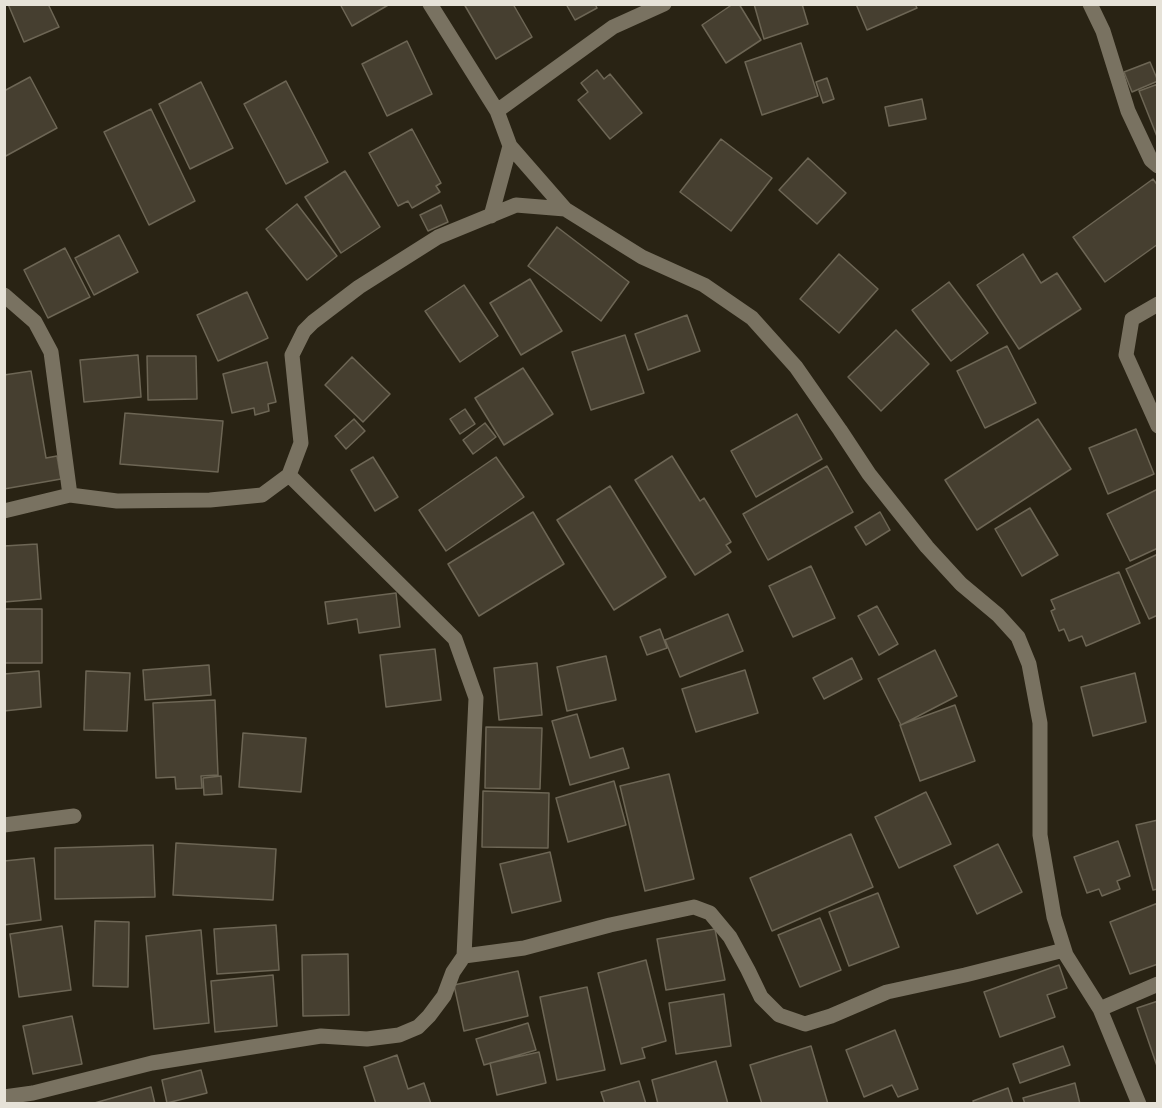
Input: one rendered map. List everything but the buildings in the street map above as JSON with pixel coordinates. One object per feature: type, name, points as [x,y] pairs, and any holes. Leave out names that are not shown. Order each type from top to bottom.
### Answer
[{"type":"street","points":[[430,4],[497,111],[510,146],[565,209],[642,257],[704,285],[752,318],[796,367],[869,474],[927,547],[961,584],[998,615],[1017,637],[1029,664],[1040,723],[1040,835],[1054,917],[1066,955],[1100,1009],[1139,1104]]},
{"type":"street","points":[[497,111],[613,27],[664,4]]},
{"type":"street","points":[[1090,4],[1103,31],[1128,111],[1151,160],[1158,166]]},
{"type":"street","points":[[491,216],[510,146]]},
{"type":"street","points":[[4,511],[70,495],[117,501],[210,500],[262,495],[289,475],[301,443],[292,355],[304,331],[312,322],[359,287],[438,237],[516,206],[565,209]]},
{"type":"street","points":[[4,295],[35,322],[51,352],[70,495]]},
{"type":"street","points":[[1158,304],[1132,319],[1126,355],[1158,426]]},
{"type":"street","points":[[4,1098],[33,1094],[152,1063],[321,1036],[367,1039],[399,1035],[418,1027],[429,1016],[444,996],[453,972],[464,956],[476,698],[455,639],[289,475]]},
{"type":"street","points":[[4,825],[74,816]]},
{"type":"street","points":[[464,956],[524,948],[610,925],[694,907],[710,913],[730,937],[760,996],[766,1003],[779,1015],[805,1024],[831,1016],[887,992],[1065,950]]},
{"type":"street","points":[[1100,1009],[1158,984]]}]
